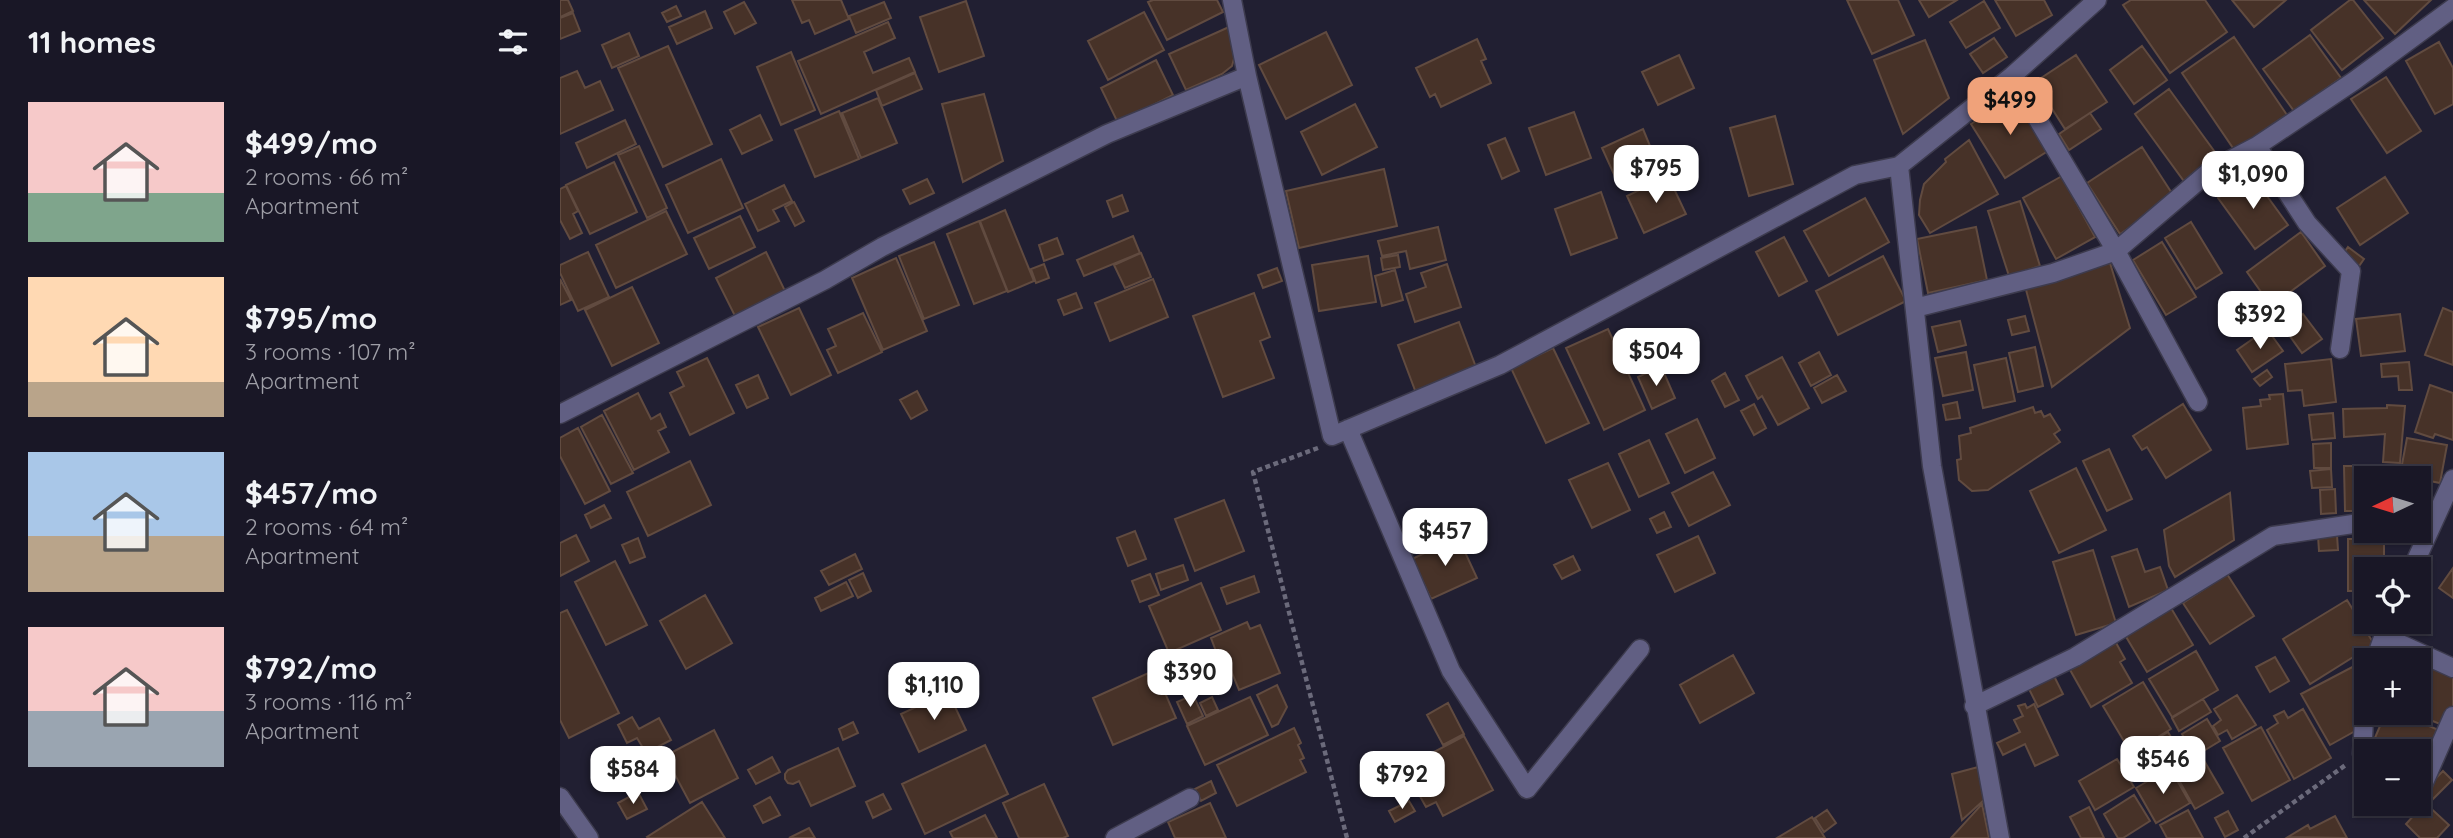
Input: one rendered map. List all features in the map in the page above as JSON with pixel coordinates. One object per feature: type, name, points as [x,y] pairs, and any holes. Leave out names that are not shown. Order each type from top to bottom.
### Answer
[{"type":"street","points":[[1233,0],[1247,76],[1340,432],[1451,671],[1527,789],[1640,649]]},
{"type":"street","points":[[1340,432],[1500,365],[1855,175],[1899,166],[2012,76],[2097,0]]},
{"type":"street","points":[[1915,308],[2053,273],[2116,251],[2211,170],[2257,146],[2452,11]]},
{"type":"street","points":[[560,414],[1086,145],[1247,76]]},
{"type":"street","points":[[2012,76],[2116,251],[2198,402]]},
{"type":"street","points":[[2257,146],[2307,223],[2351,271],[2340,349]]},
{"type":"street","points":[[1899,166],[1932,466],[2000,838]]},
{"type":"street","points":[[2431,513],[2453,479]]},
{"type":"street","points":[[1974,706],[2075,657],[2273,536],[2354,524]]},
{"type":"street","points":[[2396,634],[2453,668]]},
{"type":"street","points":[[2431,766],[2453,716]]},
{"type":"street","points":[[560,797],[589,838]]},
{"type":"street","points":[[1115,838],[1190,798]]},
{"type":"path","points":[[1340,432],[1332,442],[1253,472],[1347,838]]},
{"type":"path","points":[[2244,838],[2354,760]]},
{"type":"building","points":[[560,0],[568,0],[573,11],[560,17]]},
{"type":"building","points":[[792,0],[841,0],[849,19],[815,34],[809,20],[802,23]]},
{"type":"building","points":[[1217,0],[1223,12],[1167,40],[1148,2]]},
{"type":"building","points":[[1847,0],[1898,0],[1914,35],[1872,54]]},
{"type":"building","points":[[1919,0],[1957,0],[1929,17]]},
{"type":"building","points":[[1995,0],[2044,0],[2052,15],[2016,36]]},
{"type":"building","points":[[2131,0],[2205,0],[2227,32],[2170,73],[2123,5]]},
{"type":"building","points":[[2232,0],[2286,0],[2254,27]]},
{"type":"building","points":[[2353,0],[2383,38],[2342,70],[2311,30]]},
{"type":"building","points":[[2364,0],[2431,0],[2395,34]]},
{"type":"building","points":[[966,1],[984,56],[939,72],[920,17]]},
{"type":"building","points":[[1984,1],[2000,28],[1966,48],[1950,22]]},
{"type":"building","points":[[744,2],[756,23],[735,34],[724,12]]},
{"type":"building","points":[[884,2],[891,18],[856,33],[849,16]]},
{"type":"building","points":[[676,6],[681,16],[667,22],[662,13]]},
{"type":"building","points":[[705,11],[712,28],[677,44],[669,27]]},
{"type":"building","points":[[1144,12],[1164,50],[1108,80],[1088,41]]},
{"type":"building","points":[[573,13],[580,31],[560,39],[560,18]]},
{"type":"building","points":[[888,22],[895,38],[864,52],[873,73],[909,58],[915,72],[821,114],[798,61]]},
{"type":"building","points":[[1229,27],[1235,55],[1232,66],[1222,74],[1186,90],[1169,54]]},
{"type":"building","points":[[1326,32],[1352,85],[1286,119],[1259,65]]},
{"type":"building","points":[[629,33],[639,56],[612,68],[602,45]]},
{"type":"building","points":[[2310,35],[2341,78],[2294,111],[2263,69]]},
{"type":"building","points":[[2234,37],[2287,115],[2235,151],[2182,73]]},
{"type":"building","points":[[1994,38],[2007,57],[1983,73],[1970,54]]},
{"type":"building","points":[[1477,39],[1486,59],[1481,61],[1491,83],[1441,107],[1435,94],[1430,97],[1416,68]]},
{"type":"building","points":[[1925,40],[1949,98],[1903,134],[1874,60]]},
{"type":"building","points":[[2439,42],[2453,68],[2453,104],[2435,114],[2406,61]]},
{"type":"building","points":[[668,46],[712,144],[663,167],[618,68]]},
{"type":"building","points":[[2142,46],[2167,80],[2134,104],[2110,70]]},
{"type":"building","points":[[791,52],[815,110],[781,125],[757,67]]},
{"type":"building","points":[[1679,55],[1694,88],[1658,105],[1642,72]]},
{"type":"building","points":[[2076,55],[2107,102],[2065,129],[2035,82]]},
{"type":"building","points":[[1156,60],[1173,95],[1118,123],[1101,88]]},
{"type":"building","points":[[577,71],[585,88],[600,81],[613,110],[560,134],[560,78]]},
{"type":"building","points":[[915,73],[922,89],[882,106],[876,90]]},
{"type":"building","points":[[2386,77],[2421,131],[2387,153],[2351,99]]},
{"type":"building","points":[[2169,89],[2220,159],[2186,184],[2135,114]]},
{"type":"building","points":[[984,94],[1003,161],[963,182],[942,104]]},
{"type":"building","points":[[2014,96],[2048,151],[2005,178],[1971,124]]},
{"type":"building","points":[[878,98],[897,143],[861,158],[842,113]]},
{"type":"building","points":[[1355,104],[1377,147],[1322,175],[1301,132]]},
{"type":"building","points":[[839,111],[859,159],[815,177],[795,130]]},
{"type":"building","points":[[1574,112],[1591,158],[1546,175],[1529,128]]},
{"type":"building","points":[[2090,113],[2101,129],[2069,150],[2059,134]]},
{"type":"building","points":[[760,115],[772,140],[742,154],[730,130]]},
{"type":"building","points":[[1775,116],[1793,184],[1749,196],[1730,128]]},
{"type":"building","points":[[625,120],[636,144],[587,168],[576,143]]},
{"type":"building","points":[[1643,129],[1657,163],[1617,181],[1602,148]]},
{"type":"building","points":[[1505,138],[1519,171],[1502,179],[1488,145]]},
{"type":"building","points":[[1969,140],[1998,194],[1930,233],[1919,215],[1924,184],[1946,162],[1945,159]]},
{"type":"building","points":[[639,146],[667,208],[647,218],[618,155]]},
{"type":"building","points":[[2142,147],[2175,198],[2120,234],[2087,183]]},
{"type":"building","points":[[721,159],[743,208],[688,233],[666,185]]},
{"type":"building","points":[[614,162],[637,212],[590,234],[566,185]]},
{"type":"building","points":[[1384,169],[1397,226],[1299,248],[1286,191]]},
{"type":"building","points":[[2251,174],[2288,225],[2255,249],[2218,198]]},
{"type":"building","points":[[1668,176],[1686,214],[1644,233],[1627,196]]},
{"type":"building","points":[[2062,176],[2095,237],[2056,259],[2023,198]]},
{"type":"building","points":[[2385,177],[2408,213],[2360,245],[2337,208]]},
{"type":"building","points":[[927,179],[934,193],[910,204],[903,190]]},
{"type":"building","points":[[784,185],[792,201],[773,210],[779,221],[758,231],[745,204]]},
{"type":"building","points":[[566,186],[578,211],[573,214],[582,233],[570,239],[560,220],[560,189]]},
{"type":"building","points":[[1601,192],[1617,238],[1571,255],[1555,209]]},
{"type":"building","points":[[1122,195],[1128,211],[1113,217],[1107,201]]},
{"type":"building","points":[[1865,198],[1889,242],[1829,276],[1804,231]]},
{"type":"building","points":[[2020,201],[2040,266],[2009,276],[1988,211]]},
{"type":"building","points":[[794,202],[804,221],[795,226],[785,207]]},
{"type":"building","points":[[1005,210],[1034,281],[1008,292],[980,221]]},
{"type":"building","points":[[666,211],[687,254],[616,288],[596,245]]},
{"type":"building","points":[[740,216],[755,247],[709,269],[694,238]]},
{"type":"building","points":[[979,221],[1007,291],[974,304],[947,234]]},
{"type":"building","points":[[2191,222],[2222,273],[2196,289],[2165,238]]},
{"type":"building","points":[[1438,227],[1446,260],[1410,269],[1406,251],[1382,256],[1378,241]]},
{"type":"building","points":[[1976,227],[1987,280],[1928,293],[1917,239]]},
{"type":"building","points":[[2301,232],[2325,266],[2271,306],[2247,272]]},
{"type":"building","points":[[1133,236],[1140,253],[1084,276],[1077,260]]},
{"type":"building","points":[[1784,237],[1807,281],[1779,296],[1756,252]]},
{"type":"building","points":[[1057,238],[1063,254],[1044,261],[1039,245]]},
{"type":"building","points":[[934,242],[959,305],[924,319],[899,256]]},
{"type":"building","points":[[2162,242],[2196,297],[2166,315],[2133,260]]},
{"type":"building","points":[[2348,247],[2364,259],[2357,269],[2341,257]]},
{"type":"building","points":[[588,252],[609,297],[578,311],[560,273],[560,265]]},
{"type":"building","points":[[766,252],[786,293],[736,318],[716,278]]},
{"type":"building","points":[[1141,253],[1151,277],[1125,288],[1114,265]]},
{"type":"building","points":[[1398,255],[1400,267],[1383,270],[1381,258]]},
{"type":"building","points":[[1368,256],[1376,302],[1319,311],[1312,265]]},
{"type":"building","points":[[1883,256],[1906,301],[1838,335],[1816,291]]},
{"type":"building","points":[[896,258],[927,331],[883,350],[852,278]]},
{"type":"building","points":[[2110,263],[2130,328],[2052,387],[2025,286]]},
{"type":"building","points":[[1044,264],[1049,278],[1036,283],[1031,269]]},
{"type":"building","points":[[1447,264],[1461,307],[1415,322],[1406,294],[1426,287],[1421,273]]},
{"type":"building","points":[[1277,268],[1282,281],[1263,288],[1258,275]]},
{"type":"building","points":[[1395,270],[1403,300],[1382,306],[1375,276]]},
{"type":"building","points":[[560,279],[571,300],[560,305]]},
{"type":"building","points":[[1153,279],[1168,317],[1110,341],[1095,303]]},
{"type":"building","points":[[632,287],[659,343],[612,366],[585,310]]},
{"type":"building","points":[[1076,293],[1082,308],[1064,315],[1058,300]]},
{"type":"building","points":[[1254,293],[1270,337],[1260,341],[1274,378],[1223,397],[1193,316]]},
{"type":"building","points":[[799,308],[831,375],[791,395],[758,327]]},
{"type":"building","points":[[2443,308],[2453,312],[2453,365],[2425,355]]},
{"type":"building","points":[[863,313],[882,352],[838,373],[827,350],[836,346],[828,329]]},
{"type":"building","points":[[2303,314],[2322,339],[2302,353],[2284,328]]},
{"type":"building","points":[[2400,314],[2405,351],[2361,356],[2356,319]]},
{"type":"building","points":[[2025,316],[2029,331],[2012,335],[2008,320]]},
{"type":"building","points":[[1960,321],[1966,345],[1938,352],[1932,327]]},
{"type":"building","points":[[1459,322],[1477,370],[1416,393],[1398,345]]},
{"type":"building","points":[[1608,329],[1645,410],[1604,430],[1566,348]]},
{"type":"building","points":[[2267,329],[2283,351],[2252,372],[2237,350]]},
{"type":"building","points":[[2035,347],[2043,386],[2018,392],[2009,353]]},
{"type":"building","points":[[1553,348],[1589,423],[1546,443],[1511,368]]},
{"type":"building","points":[[1819,352],[1831,375],[1811,386],[1799,363]]},
{"type":"building","points":[[1966,352],[1973,390],[1943,396],[1935,358]]},
{"type":"building","points":[[1782,357],[1809,408],[1778,425],[1762,396],[1758,399],[1746,376]]},
{"type":"building","points":[[707,358],[734,413],[690,435],[670,393],[684,386],[677,372]]},
{"type":"building","points":[[2006,358],[2015,401],[1983,408],[1974,365]]},
{"type":"building","points":[[2331,359],[2336,402],[2304,406],[2302,390],[2288,391],[2285,364]]},
{"type":"building","points":[[2409,362],[2412,390],[2399,390],[2398,376],[2382,377],[2381,364]]},
{"type":"building","points":[[1661,366],[1675,398],[1652,409],[1638,377]]},
{"type":"building","points":[[2267,370],[2272,377],[2260,386],[2254,379]]},
{"type":"building","points":[[1725,373],[1739,400],[1725,407],[1712,381]]},
{"type":"building","points":[[758,375],[768,398],[747,408],[736,385]]},
{"type":"building","points":[[1837,375],[1846,391],[1822,403],[1814,388]]},
{"type":"building","points":[[2430,385],[2453,393],[2453,440],[2435,434],[2433,438],[2415,432]]},
{"type":"building","points":[[917,391],[927,410],[911,419],[900,400]]},
{"type":"building","points":[[638,393],[651,419],[660,414],[666,427],[658,431],[669,452],[634,470],[604,411]]},
{"type":"building","points":[[2283,394],[2288,444],[2247,449],[2243,408],[2261,406],[2260,400],[2270,399],[2269,395]]},
{"type":"building","points":[[1957,402],[1960,418],[1946,420],[1943,405]]},
{"type":"building","points":[[1754,404],[1766,428],[1754,435],[1741,411]]},
{"type":"building","points":[[2183,404],[2211,450],[2166,478],[2147,447],[2142,450],[2133,436]]},
{"type":"building","points":[[2387,405],[2405,406],[2400,463],[2383,462],[2385,434],[2344,437],[2343,409],[2387,408]]},
{"type":"building","points":[[2033,407],[2035,413],[2041,411],[2044,417],[2050,414],[2060,430],[2054,434],[2060,442],[1988,490],[1972,491],[1959,480],[1959,436],[1971,433],[1970,428]]},
{"type":"building","points":[[2333,413],[2335,438],[2312,440],[2309,415]]},
{"type":"building","points":[[602,415],[633,473],[611,484],[581,427]]},
{"type":"building","points":[[1697,419],[1715,458],[1685,473],[1666,434]]},
{"type":"building","points":[[578,428],[610,491],[585,504],[560,456],[560,438]]},
{"type":"building","points":[[2407,438],[2447,445],[2440,483],[2431,481],[2431,466],[2402,466]]},
{"type":"building","points":[[1649,440],[1669,483],[1639,497],[1619,454]]},
{"type":"building","points":[[2331,443],[2331,468],[2314,468],[2313,444]]},
{"type":"building","points":[[2109,449],[2132,499],[2107,511],[2083,461]]},
{"type":"building","points":[[690,461],[711,505],[648,536],[627,492]]},
{"type":"building","points":[[1608,463],[1630,510],[1592,528],[1569,480]]},
{"type":"building","points":[[2344,466],[2354,466],[2354,511],[2345,511]]},
{"type":"building","points":[[2076,468],[2106,530],[2059,553],[2030,491]]},
{"type":"building","points":[[2331,469],[2332,487],[2312,488],[2310,471]]},
{"type":"building","points":[[1713,472],[1730,505],[1689,526],[1672,493]]},
{"type":"building","points":[[2335,489],[2336,513],[2321,514],[2320,490]]},
{"type":"building","points":[[2230,493],[2234,540],[2175,577],[2169,566],[2164,530]]},
{"type":"building","points":[[1224,500],[1244,551],[1195,571],[1175,519]]},
{"type":"building","points":[[604,505],[611,518],[591,528],[585,515]]},
{"type":"building","points":[[1664,512],[1671,527],[1657,533],[1650,519]]},
{"type":"building","points":[[1135,531],[1146,559],[1128,566],[1117,538]]},
{"type":"building","points":[[576,535],[589,561],[560,576],[560,543]]},
{"type":"building","points":[[2337,535],[2338,550],[2319,551],[2318,536]]},
{"type":"building","points":[[1698,536],[1715,573],[1675,592],[1657,555]]},
{"type":"building","points":[[1458,537],[1477,578],[1431,599],[1412,559]]},
{"type":"building","points":[[638,538],[645,557],[630,563],[622,545]]},
{"type":"building","points":[[2348,539],[2354,539],[2354,543],[2384,543],[2384,557],[2354,557],[2354,591],[2348,591]]},
{"type":"building","points":[[2137,549],[2145,572],[2160,567],[2168,590],[2129,607],[2112,557]]},
{"type":"building","points":[[2093,550],[2116,623],[2076,635],[2053,562]]},
{"type":"building","points":[[855,554],[862,569],[829,585],[821,571]]},
{"type":"building","points":[[1573,556],[1580,570],[1562,579],[1554,565]]},
{"type":"building","points":[[615,561],[647,625],[606,645],[575,582]]},
{"type":"building","points":[[1183,565],[1188,580],[1161,590],[1156,574]]},
{"type":"building","points":[[2453,568],[2453,598],[2439,588]]},
{"type":"building","points":[[863,573],[871,591],[858,598],[849,580]]},
{"type":"building","points":[[1150,574],[1159,595],[1140,602],[1132,581]]},
{"type":"building","points":[[2227,574],[2254,616],[2210,644],[2183,603]]},
{"type":"building","points":[[1254,576],[1259,592],[1227,604],[1221,588]]},
{"type":"building","points":[[846,582],[853,596],[821,611],[815,598]]},
{"type":"building","points":[[1201,583],[1221,630],[1169,653],[1149,606]]},
{"type":"building","points":[[705,595],[732,643],[686,669],[660,621]]},
{"type":"building","points":[[2347,600],[2354,611],[2354,634],[2368,634],[2374,644],[2368,648],[2354,648],[2354,656],[2310,684],[2283,639]]},
{"type":"building","points":[[2171,608],[2193,645],[2147,672],[2125,635]]},
{"type":"building","points":[[567,610],[619,713],[569,738],[560,720],[560,613]]},
{"type":"building","points":[[1247,622],[1250,629],[1260,625],[1280,673],[1239,690],[1225,656],[1219,659],[1211,638]]},
{"type":"building","points":[[2115,641],[2125,659],[2120,662],[2132,683],[2091,707],[2069,668]]},
{"type":"building","points":[[2196,651],[2218,690],[2172,717],[2149,679]]},
{"type":"building","points":[[1733,655],[1754,693],[1700,723],[1680,685]]},
{"type":"building","points":[[2275,657],[2289,681],[2270,692],[2256,667]]},
{"type":"building","points":[[2431,665],[2453,674],[2453,706],[2445,726],[2431,720]]},
{"type":"building","points":[[2354,666],[2354,725],[2357,725],[2357,730],[2330,745],[2301,694]]},
{"type":"building","points":[[1155,670],[1176,718],[1113,745],[1093,698]]},
{"type":"building","points":[[2054,676],[2063,694],[2038,707],[2029,689]]},
{"type":"building","points":[[2143,682],[2171,729],[2131,753],[2103,706]]},
{"type":"building","points":[[1277,685],[1287,707],[1278,724],[1272,727],[1257,695]]},
{"type":"building","points":[[948,692],[966,730],[919,752],[901,714]]},
{"type":"building","points":[[1193,695],[1203,716],[1187,724],[1177,702]]},
{"type":"building","points":[[2237,695],[2256,725],[2232,739],[2227,730],[2218,735],[2213,726],[2221,720],[2214,709]]},
{"type":"building","points":[[1212,697],[1218,710],[1206,716],[1200,703]]},
{"type":"building","points":[[1250,697],[1268,735],[1205,765],[1187,726]]},
{"type":"building","points":[[2203,699],[2211,712],[2179,731],[2172,718]]},
{"type":"building","points":[[1448,703],[1464,734],[1443,745],[1427,715]]},
{"type":"building","points":[[2025,704],[2027,708],[2034,704],[2058,755],[2035,766],[2025,744],[2003,755],[1997,743],[2020,732],[2014,720],[2023,716],[2018,706]]},
{"type":"building","points":[[2303,709],[2331,758],[2294,779],[2267,730],[2278,723],[2274,716],[2284,711],[2288,718]]},
{"type":"building","points":[[632,717],[639,729],[659,718],[671,740],[646,753],[637,738],[627,743],[618,725]]},
{"type":"building","points":[[2207,719],[2220,741],[2195,756],[2182,734]]},
{"type":"building","points":[[853,722],[858,733],[843,740],[839,729]]},
{"type":"building","points":[[2380,725],[2427,725],[2443,732],[2431,761],[2431,739],[2374,739]]},
{"type":"building","points":[[2261,727],[2290,780],[2252,801],[2223,748]]},
{"type":"building","points":[[1294,728],[1301,743],[1298,745],[1304,758],[1300,760],[1306,772],[1237,806],[1217,765]]},
{"type":"building","points":[[714,730],[738,778],[690,803],[665,756]]},
{"type":"building","points":[[2168,732],[2179,751],[2143,773],[2131,754]]},
{"type":"building","points":[[1464,736],[1493,790],[1443,816],[1436,802],[1426,807],[1417,791],[1427,785],[1415,762]]},
{"type":"building","points":[[985,745],[1008,794],[925,834],[902,784]]},
{"type":"building","points":[[838,748],[855,786],[811,806],[799,781],[788,783],[785,774],[788,770]]},
{"type":"building","points":[[772,757],[780,772],[756,784],[748,770]]},
{"type":"building","points":[[2202,757],[2223,793],[2195,809],[2175,773]]},
{"type":"building","points":[[2117,759],[2134,787],[2095,810],[2079,781]]},
{"type":"building","points":[[1978,767],[1984,800],[1962,820],[1952,774]]},
{"type":"building","points":[[2170,768],[2190,803],[2156,823],[2136,788]]},
{"type":"building","points":[[2443,771],[2452,780],[2433,799],[2431,783]]},
{"type":"building","points":[[1211,781],[1216,793],[1201,801],[1195,789]]},
{"type":"building","points":[[1044,784],[1068,836],[1019,838],[1003,803]]},
{"type":"building","points":[[638,792],[647,809],[627,819],[618,803]]},
{"type":"building","points":[[883,794],[891,809],[873,818],[866,802]]},
{"type":"building","points":[[2134,795],[2150,821],[2123,838],[2118,838],[2104,814]]},
{"type":"building","points":[[770,797],[780,815],[763,823],[754,806]]},
{"type":"building","points":[[1409,801],[1415,811],[1395,822],[1389,811]]},
{"type":"building","points":[[702,802],[725,838],[647,837]]},
{"type":"building","points":[[1210,803],[1226,838],[1175,838],[1168,822]]},
{"type":"building","points":[[1982,804],[1989,838],[1951,838]]},
{"type":"building","points":[[2089,807],[2104,838],[2081,838],[2070,817]]},
{"type":"building","points":[[2431,808],[2449,825],[2437,838],[2420,838],[2406,824],[2413,816],[2431,816]]},
{"type":"building","points":[[1827,810],[1836,823],[1824,832],[1815,818]]},
{"type":"building","points":[[2188,810],[2203,838],[2167,838],[2160,825]]},
{"type":"building","points":[[2228,811],[2238,830],[2225,837],[2215,818]]},
{"type":"building","points":[[985,815],[997,838],[953,838],[950,832]]},
{"type":"building","points":[[2335,816],[2347,838],[2288,837],[2308,825],[2310,829]]},
{"type":"building","points":[[1812,817],[1825,838],[1777,838]]},
{"type":"building","points":[[809,828],[815,838],[789,838]]}]
